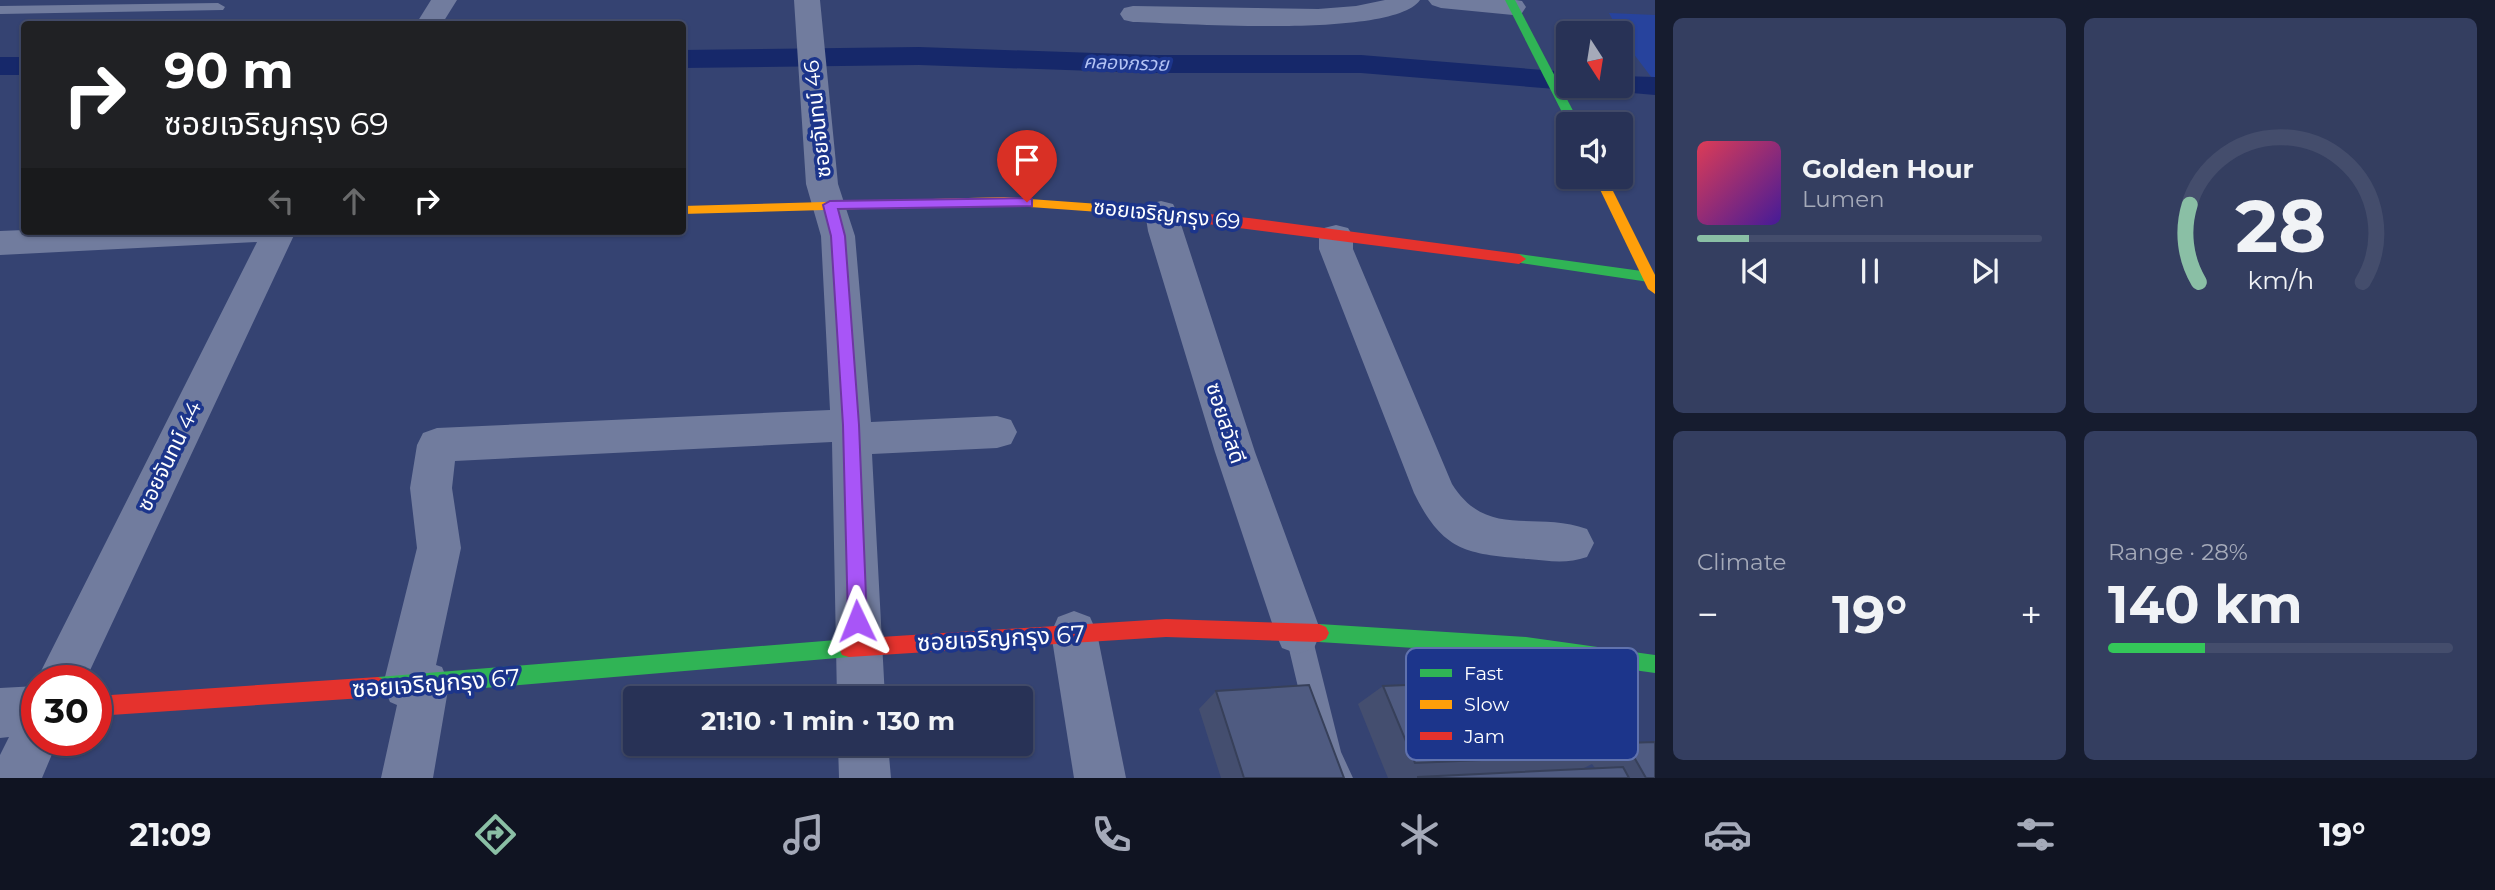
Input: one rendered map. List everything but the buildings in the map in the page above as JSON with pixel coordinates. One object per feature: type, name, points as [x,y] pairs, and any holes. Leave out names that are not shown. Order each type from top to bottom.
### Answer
[{"type":"street","points":[[431,21],[444,0]]},
{"type":"street","name":"ซอยจันทน์ 46","points":[[807,0],[822,184],[838,236],[851,432],[860,686]]},
{"type":"street","points":[[1133,15],[1332,17],[1377,12],[1398,7],[1407,0]]},
{"type":"street","points":[[1441,0],[1511,4],[1568,112]]},
{"type":"street","points":[[1606,189],[1652,283]]},
{"type":"street","name":"ซอยเจริญกรุง 69","points":[[686,210],[1004,201],[1161,212],[1652,283]]},
{"type":"street","name":"ซอยสวัสดี","points":[[1161,212],[1235,452],[1298,632]]},
{"type":"street","points":[[0,243],[171,235]]},
{"type":"street","name":"ซอยจันทน์ 44","points":[[68,665],[277,235]]},
{"type":"street","points":[[1335,236],[1336,249],[1346,275],[1435,493],[1448,515],[1478,537],[1572,543]]},
{"type":"street","points":[[407,778],[416,685],[439,548],[431,488],[437,444],[851,432],[997,432]]},
{"type":"street","name":"ซอยเจริญกรุง 67","points":[[112,705],[416,685],[858,649],[1166,628],[1298,632],[1540,648]]},
{"type":"street","points":[[1074,633],[1100,778]]},
{"type":"street","points":[[0,713],[21,711]]},
{"type":"street","points":[[16,778],[26,756]]},
{"type":"street","points":[[864,756],[865,778]]},
{"type":"lane","points":[[0,10],[218,7]]},
{"type":"lane","points":[[1298,632],[1328,755],[1339,778]]},
{"type":"shaded area","points":[[1609,13],[1655,15],[1655,82],[1633,53],[1633,21],[1613,21]]},
{"type":"waterway","name":"คลองกรวย","points":[[686,59],[919,56],[1153,64],[1361,64],[1556,80]]},
{"type":"waterway","name":"คลองกรวย","points":[[0,66],[21,66]]},
{"type":"waterway","name":"คลองกรวย","points":[[1633,85],[1655,86]]},
{"type":"traffic: fast","points":[[1510,0],[1568,112]]},
{"type":"traffic: fast","points":[[1519,259],[1649,277]]},
{"type":"traffic: fast","points":[[1319,633],[1540,648]]},
{"type":"traffic: fast","points":[[378,687],[849,648]]},
{"type":"traffic: fast","points":[[1638,662],[1655,664]]},
{"type":"traffic: slow","points":[[1606,189],[1655,289]]},
{"type":"traffic: slow","points":[[686,210],[1004,201],[1127,210]]},
{"type":"traffic: jam","points":[[1127,210],[1249,223],[1519,259]]},
{"type":"traffic: jam","points":[[849,648],[1166,628],[1319,633]]},
{"type":"traffic: jam","points":[[112,705],[378,687]]},
{"type":"route","points":[[857,621],[851,425],[838,236],[830,205],[1027,202]]}]
